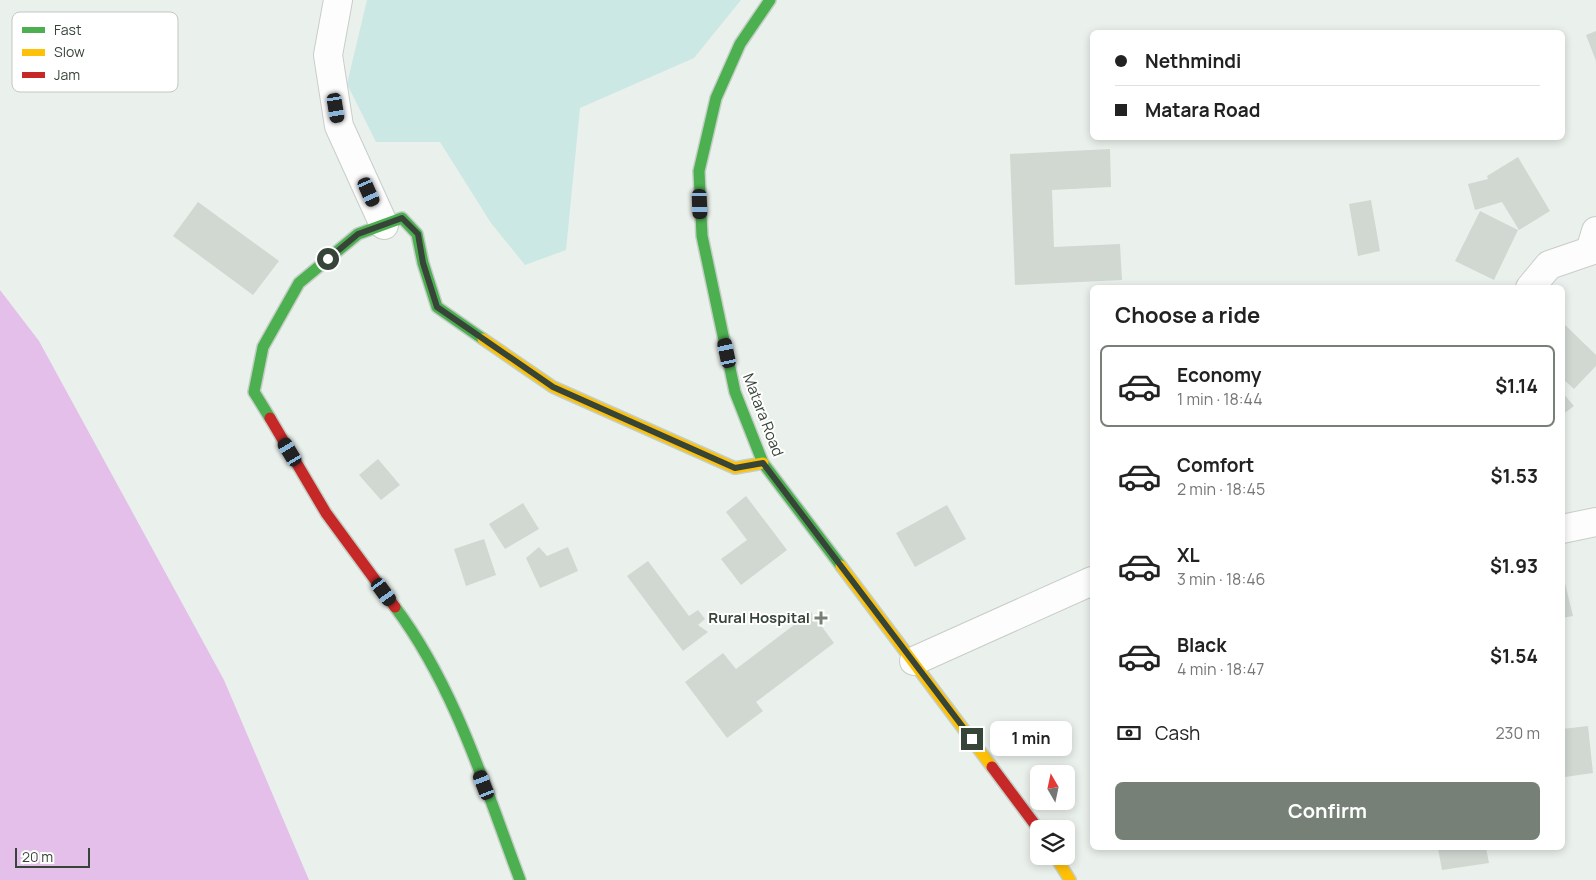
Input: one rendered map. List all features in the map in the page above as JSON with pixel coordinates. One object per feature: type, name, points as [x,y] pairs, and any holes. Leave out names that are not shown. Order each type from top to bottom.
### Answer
[{"type":"main road","name":"Matara Road","points":[[770,0],[740,44],[716,98],[699,171],[702,236],[735,392],[763,463],[914,661],[1032,820]]},
{"type":"main road","points":[[520,880],[465,734],[419,639],[326,512],[254,392],[263,347],[299,283],[358,234],[402,218],[418,234],[423,263],[437,307],[553,387],[735,468],[763,463]]},
{"type":"main road","points":[[1061,865],[1070,880]]},
{"type":"street","points":[[338,0],[328,56],[339,126],[384,225]]},
{"type":"street","points":[[1532,285],[1549,265],[1590,251],[1596,232]]},
{"type":"street","points":[[1565,527],[1596,522]]},
{"type":"street","points":[[914,661],[1090,582]]},
{"type":"shaded area","points":[[367,0],[741,0],[694,58],[580,108],[566,250],[525,265],[491,223],[440,142],[376,142],[347,84]]},
{"type":"shaded area","points":[[0,290],[39,341],[224,680],[309,880],[0,880]]},
{"type":"building","points":[[1596,31],[1596,61],[1586,35]]},
{"type":"building","points":[[1110,149],[1111,187],[1052,190],[1054,247],[1120,244],[1122,280],[1015,285],[1010,154]]},
{"type":"building","points":[[1518,157],[1550,211],[1519,230],[1502,202],[1475,210],[1468,184],[1488,179],[1487,176]]},
{"type":"building","points":[[1371,200],[1380,251],[1358,256],[1349,204]]},
{"type":"building","points":[[198,202],[279,261],[253,295],[173,236]]},
{"type":"building","points":[[1480,211],[1518,230],[1494,280],[1455,261]]},
{"type":"building","points":[[1565,325],[1596,355],[1596,366],[1574,389],[1565,381]]},
{"type":"building","points":[[1565,396],[1574,406],[1565,413]]},
{"type":"building","points":[[378,459],[400,485],[381,500],[359,475]]},
{"type":"building","points":[[746,496],[787,550],[741,585],[721,559],[747,540],[726,512]]},
{"type":"building","points":[[523,503],[539,529],[505,549],[489,524]]},
{"type":"building","points":[[947,505],[966,539],[915,567],[896,533]]},
{"type":"building","points":[[484,539],[496,575],[466,586],[454,549]]},
{"type":"building","points":[[539,547],[547,556],[568,547],[578,571],[540,588],[526,558]]},
{"type":"building","points":[[648,561],[689,616],[698,610],[705,619],[698,625],[708,632],[683,651],[627,576]]},
{"type":"building","points":[[1565,583],[1573,616],[1565,617]]},
{"type":"building","points":[[811,612],[834,643],[756,702],[763,711],[727,738],[685,682],[723,653],[736,669]]},
{"type":"building","points":[[1588,726],[1593,773],[1565,777],[1565,729]]},
{"type":"building","points":[[1438,850],[1486,850],[1489,863],[1442,870]]},
{"type":"traffic: fast","points":[[770,0],[740,44],[716,98],[699,171],[702,236],[735,392],[763,463],[841,566]]},
{"type":"traffic: fast","points":[[270,418],[254,392],[263,347],[299,283],[358,234],[402,218],[417,234],[423,263],[437,307],[483,339]]},
{"type":"traffic: fast","points":[[395,607],[435,670],[452,704],[481,774],[520,880]]},
{"type":"traffic: slow","points":[[483,339],[553,387],[735,468],[763,463]]},
{"type":"traffic: slow","points":[[841,566],[992,767]]},
{"type":"traffic: slow","points":[[1061,865],[1070,880]]},
{"type":"traffic: jam","points":[[270,418],[326,513],[395,607]]},
{"type":"traffic: jam","points":[[992,767],[1032,820]]},
{"type":"place","name":"Rural Hospital","points":[[821,618]]},
{"type":"route","points":[[328,259],[358,234],[402,218],[418,234],[423,263],[437,307],[553,387],[735,468],[763,463],[972,739]]}]
